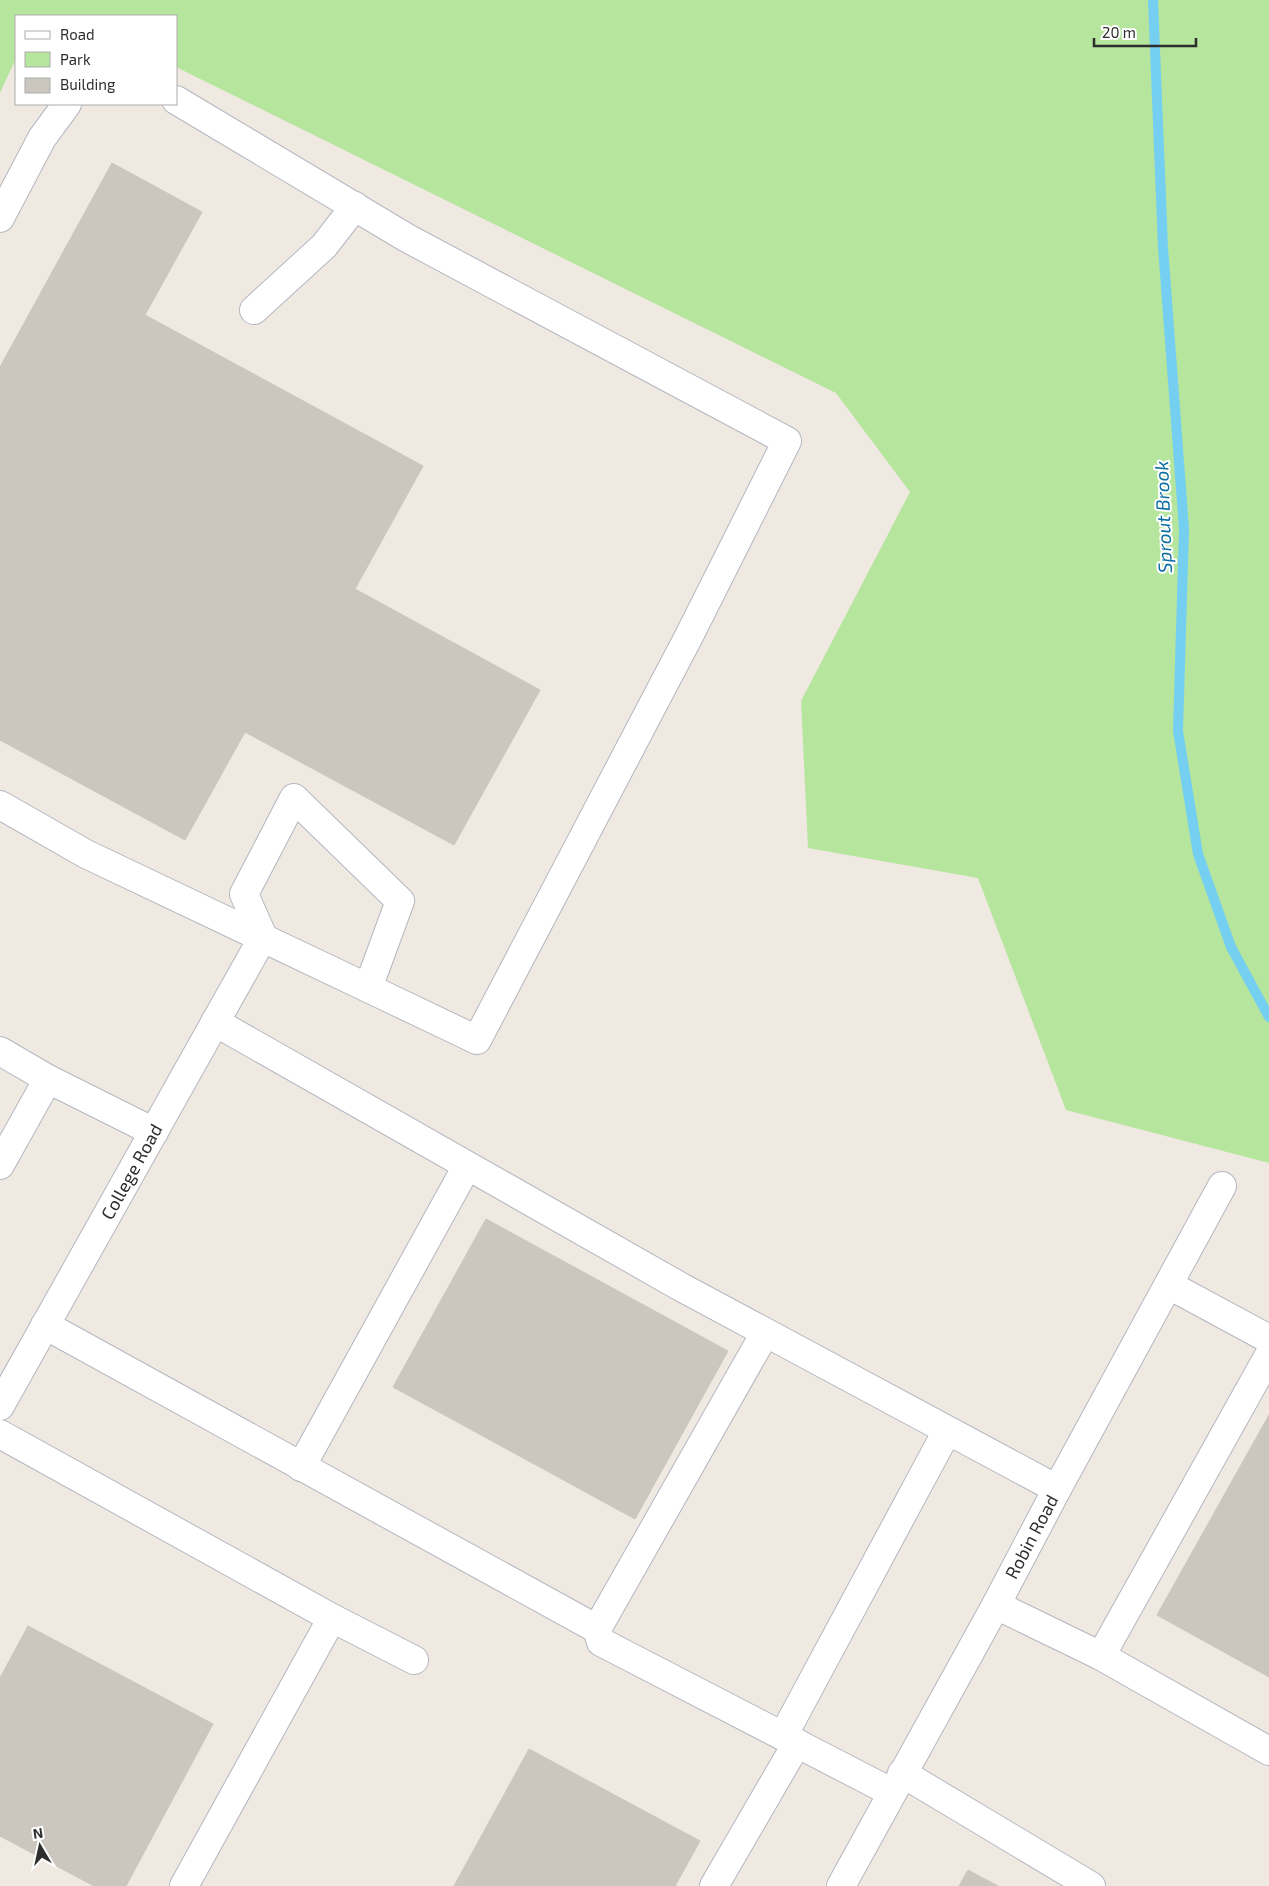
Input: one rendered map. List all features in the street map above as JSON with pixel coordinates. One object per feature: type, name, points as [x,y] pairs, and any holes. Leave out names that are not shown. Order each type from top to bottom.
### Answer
[{"type":"street","points":[[0,805],[86,854],[477,1040],[689,636],[787,442],[407,238],[178,101]]},
{"type":"street","points":[[0,218],[42,138],[66,105]]},
{"type":"street","points":[[254,310],[324,246],[354,206]]},
{"type":"street","points":[[263,937],[244,894],[294,798],[400,901],[368,988]]},
{"type":"street","name":"College Road","points":[[0,1406],[263,937]]},
{"type":"street","points":[[215,1022],[681,1287],[1057,1489]]},
{"type":"street","points":[[0,1051],[48,1079],[154,1132]]},
{"type":"street","points":[[0,1165],[48,1079]]},
{"type":"street","points":[[300,1467],[467,1166]]},
{"type":"street","name":"Robin Road","points":[[841,1886],[996,1605],[1222,1186]]},
{"type":"street","points":[[1168,1285],[1269,1339]]},
{"type":"street","points":[[45,1325],[597,1629],[601,1642],[790,1740],[897,1783],[1091,1886]]},
{"type":"street","points":[[597,1629],[765,1333]]},
{"type":"street","points":[[1101,1656],[1269,1355]]},
{"type":"street","points":[[714,1886],[948,1431]]},
{"type":"street","points":[[0,1434],[332,1618],[414,1660]]},
{"type":"street","points":[[996,1605],[1101,1656],[1269,1751]]},
{"type":"street","points":[[184,1886],[332,1618]]},
{"type":"green space","points":[[0,0],[1269,0],[1269,1163],[1066,1110],[978,878],[808,848],[801,701],[910,492],[836,393],[178,68],[178,15],[15,15],[15,60],[0,93]]},
{"type":"building","points":[[112,163],[202,212],[145,315],[423,466],[355,589],[540,690],[454,845],[245,732],[185,840],[0,740],[0,367]]},
{"type":"building","points":[[486,1219],[728,1351],[635,1519],[393,1387]]},
{"type":"building","points":[[1269,1415],[1269,1677],[1157,1615]]},
{"type":"building","points":[[28,1626],[213,1724],[126,1886],[94,1886],[0,1836],[0,1678]]},
{"type":"building","points":[[529,1749],[700,1841],[675,1886],[454,1886]]},
{"type":"building","points":[[968,1870],[998,1886],[959,1886]]},
{"type":"waterway","name":"Sprout Brook","points":[[1153,0],[1163,247],[1184,529],[1178,731],[1198,854],[1231,947],[1269,1017]]}]
